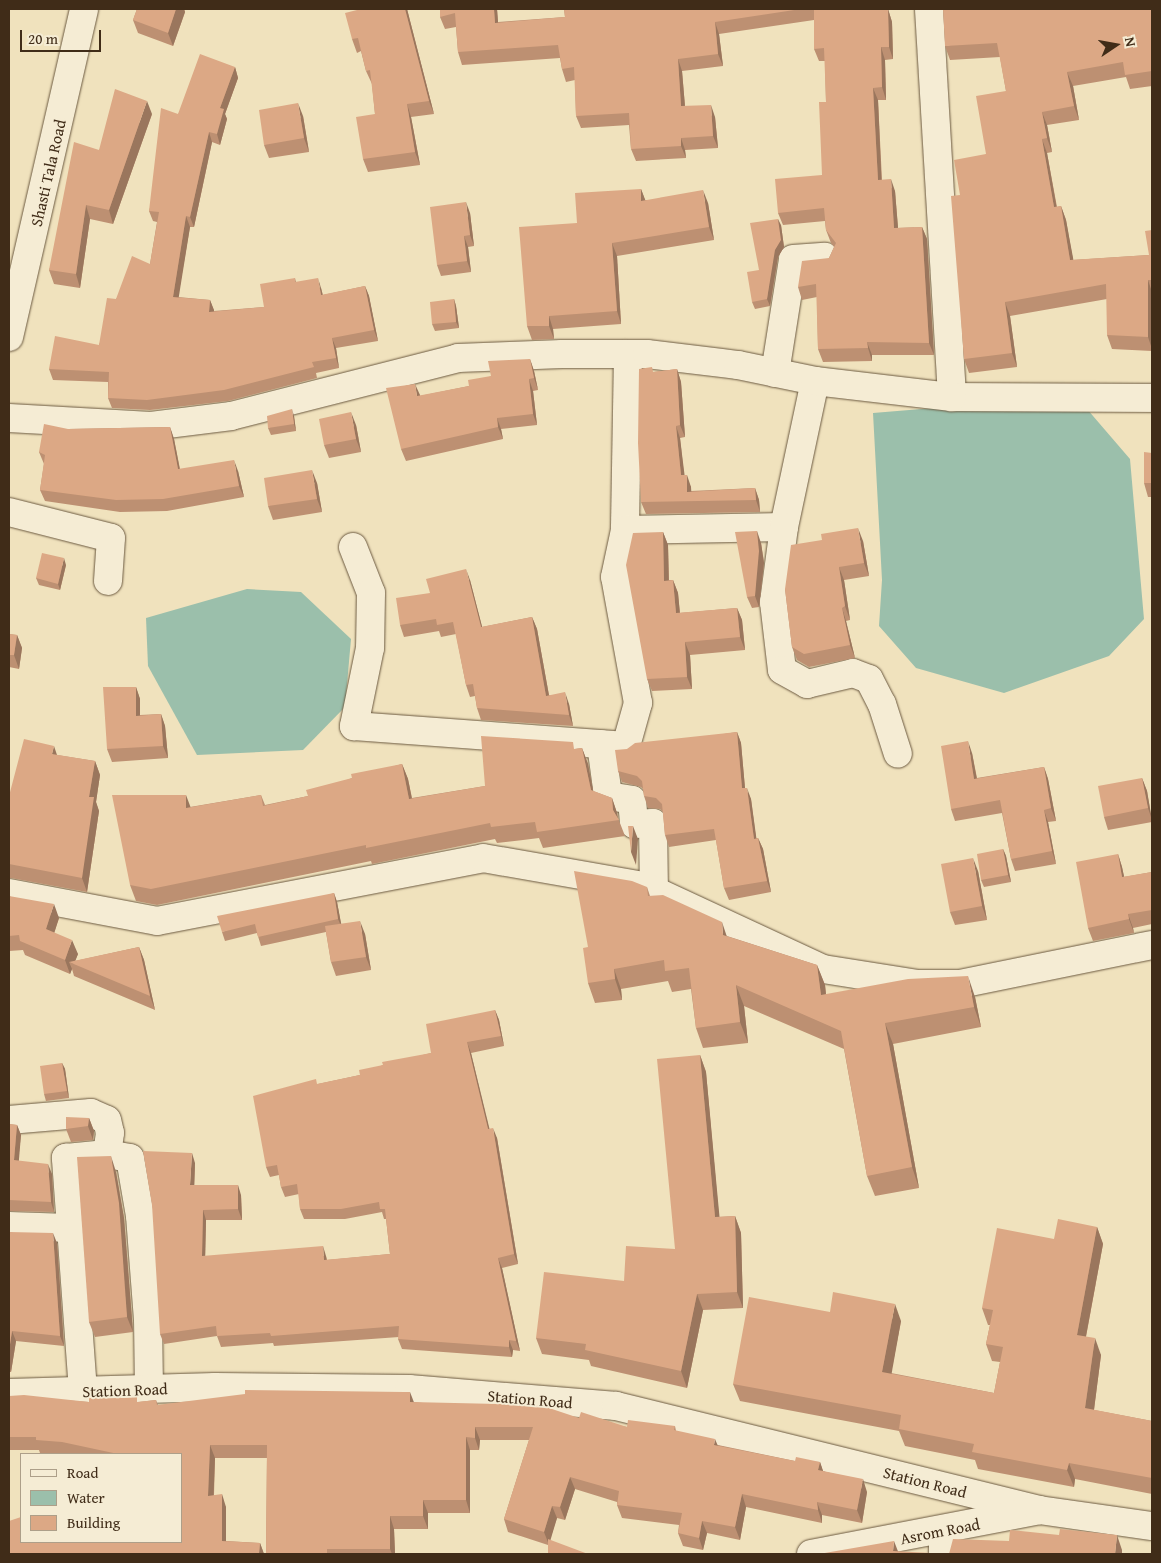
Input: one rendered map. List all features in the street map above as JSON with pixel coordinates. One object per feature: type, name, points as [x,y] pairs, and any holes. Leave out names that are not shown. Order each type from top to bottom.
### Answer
[{"type":"street","name":"Shasti Tala Road","points":[[9,337],[84,9]]},
{"type":"street","points":[[929,9],[952,397]]},
{"type":"street","points":[[774,373],[793,260],[825,257]]},
{"type":"street","points":[[9,418],[150,426],[231,416],[458,358],[628,354],[738,365],[815,381],[952,397],[1152,398]]},
{"type":"street","points":[[353,547],[371,593],[370,648],[354,726],[626,746],[638,703],[615,577],[625,530],[628,354]]},
{"type":"street","points":[[815,381],[784,528],[774,602],[782,670],[807,684],[853,673],[868,678],[882,704],[898,754]]},
{"type":"street","points":[[9,512],[112,538],[108,581]]},
{"type":"street","points":[[625,530],[784,528]]},
{"type":"street","points":[[601,744],[608,796],[632,800],[634,824],[653,823],[654,891]]},
{"type":"street","points":[[9,893],[157,921],[483,858],[549,867],[654,891],[823,969],[918,984],[960,984],[1152,944]]},
{"type":"street","points":[[9,1120],[90,1113],[107,1120],[110,1133],[107,1154]]},
{"type":"street","points":[[83,1391],[66,1158],[107,1154],[130,1158],[140,1216],[146,1291],[149,1389]]},
{"type":"street","points":[[9,1226],[70,1228]]},
{"type":"street","name":"Station Road","points":[[9,1393],[149,1389],[409,1389],[616,1406],[1039,1510]]},
{"type":"street","points":[[1039,1510],[1152,1526]]},
{"type":"street","name":"Asrom Road","points":[[811,1554],[943,1543],[1039,1510]]},
{"type":"water","points":[[982,404],[1087,409],[1130,459],[1144,619],[1109,656],[1004,693],[916,668],[879,626],[882,580],[873,413]]},
{"type":"water","points":[[247,589],[301,592],[351,639],[345,707],[303,750],[197,755],[148,666],[146,618]]},
{"type":"building","points":[[137,9],[176,9],[168,33],[133,20]]},
{"type":"building","points":[[361,9],[405,9],[429,101],[407,104],[415,152],[363,159],[356,117],[375,114],[370,70],[366,71],[358,38],[352,39],[345,13]]},
{"type":"building","points":[[440,9],[494,9],[495,23],[565,17],[564,9],[801,9],[715,22],[718,54],[678,59],[681,106],[711,105],[713,136],[681,138],[681,146],[631,149],[629,113],[576,116],[574,67],[562,69],[558,45],[458,52],[455,13],[440,17]]},
{"type":"building","points":[[814,9],[888,9],[889,47],[881,47],[882,87],[873,88],[878,180],[891,179],[894,228],[922,227],[929,343],[867,342],[868,348],[818,349],[816,284],[798,287],[802,261],[829,258],[836,243],[826,230],[824,208],[778,213],[775,179],[822,175],[819,102],[826,102],[824,48],[814,49]]},
{"type":"building","points":[[943,9],[1152,9],[1152,71],[1125,75],[1123,62],[1067,72],[1074,106],[1042,112],[1047,138],[1042,139],[1054,207],[1061,206],[1070,260],[1149,255],[1145,231],[1152,230],[1152,280],[1148,280],[1148,337],[1107,335],[1106,284],[1005,302],[1012,353],[964,359],[951,196],[960,195],[954,160],[986,154],[976,96],[1006,91],[997,43],[945,46]]},
{"type":"building","points":[[200,54],[235,67],[220,108],[224,109],[217,134],[209,132],[190,217],[186,216],[173,297],[210,300],[209,312],[264,307],[260,284],[295,278],[295,282],[318,278],[321,295],[365,286],[374,330],[332,338],[336,358],[312,362],[314,367],[224,390],[147,400],[108,398],[109,372],[49,369],[55,336],[99,345],[107,298],[116,299],[132,256],[150,264],[159,212],[149,211],[161,108],[178,114]]},
{"type":"building","points":[[115,89],[147,101],[109,210],[86,205],[76,274],[49,270],[74,142],[99,150]]},
{"type":"building","points":[[298,103],[304,138],[264,145],[259,110]]},
{"type":"building","points":[[641,189],[641,201],[703,190],[709,227],[612,243],[617,311],[549,316],[549,326],[527,326],[519,227],[577,223],[575,193]]},
{"type":"building","points":[[466,202],[470,235],[464,236],[467,261],[437,265],[430,207]]},
{"type":"building","points":[[778,219],[781,240],[775,250],[767,299],[752,302],[747,272],[759,270],[750,223]]},
{"type":"building","points":[[454,299],[456,322],[432,324],[430,302]]},
{"type":"building","points":[[530,359],[534,378],[529,379],[533,414],[497,418],[498,427],[401,449],[386,388],[415,384],[417,396],[469,386],[468,380],[491,376],[488,361]]},
{"type":"building","points":[[652,367],[653,372],[677,369],[680,425],[676,426],[681,475],[687,475],[687,492],[755,488],[756,500],[641,502],[638,443],[639,369]]},
{"type":"building","points":[[292,409],[294,424],[268,428],[267,416]]},
{"type":"building","points":[[351,412],[356,439],[324,445],[319,419]]},
{"type":"building","points":[[44,424],[68,429],[170,427],[178,469],[234,460],[239,486],[163,499],[116,500],[40,490],[45,455],[39,452]]},
{"type":"building","points":[[1144,452],[1152,453],[1152,483],[1144,483]]},
{"type":"building","points":[[312,470],[317,499],[268,506],[264,478]]},
{"type":"building","points":[[1152,483],[1152,540],[1151,527]]},
{"type":"building","points":[[858,528],[864,563],[839,567],[845,606],[842,608],[850,645],[804,654],[792,647],[785,589],[791,545],[822,540],[821,534]]},
{"type":"building","points":[[757,531],[759,551],[755,596],[747,597],[735,532]]},
{"type":"building","points":[[663,532],[664,581],[673,580],[676,613],[737,608],[740,637],[685,642],[687,677],[647,679],[626,565],[633,533]]},
{"type":"building","points":[[42,553],[64,558],[58,584],[36,578]]},
{"type":"building","points":[[466,569],[481,627],[532,617],[546,696],[565,692],[569,715],[477,708],[473,684],[466,685],[453,622],[437,625],[436,619],[400,625],[396,598],[430,593],[426,579]]},
{"type":"building","points":[[9,634],[17,635],[14,655],[9,655]]},
{"type":"building","points":[[103,687],[136,687],[136,716],[161,714],[163,746],[107,749]]},
{"type":"building","points":[[737,732],[742,788],[747,788],[754,839],[758,838],[767,881],[724,888],[714,829],[665,835],[662,804],[656,798],[644,796],[642,781],[637,776],[618,771],[615,750],[627,749],[635,743]]},
{"type":"building","points":[[481,736],[573,742],[574,749],[582,748],[591,790],[612,798],[613,810],[619,820],[537,832],[535,822],[491,827],[490,823],[366,848],[366,845],[151,889],[130,885],[112,795],[186,795],[186,808],[261,795],[263,806],[308,796],[306,790],[352,778],[351,774],[402,764],[409,799],[485,786]]},
{"type":"building","points":[[24,739],[54,746],[52,754],[95,761],[89,797],[94,797],[82,878],[9,864],[9,796]]},
{"type":"building","points":[[968,741],[974,779],[1044,767],[1051,808],[1044,810],[1052,851],[1011,859],[1000,800],[951,809],[941,746]]},
{"type":"building","points":[[1142,778],[1148,808],[1104,817],[1098,786]]},
{"type":"building","points":[[628,826],[633,826],[631,852]]},
{"type":"building","points":[[1003,849],[1008,875],[981,880],[977,854]]},
{"type":"building","points":[[1118,854],[1122,877],[1152,872],[1152,910],[1128,914],[1129,919],[1088,928],[1076,862]]},
{"type":"building","points":[[973,858],[982,906],[950,912],[941,864]]},
{"type":"building","points":[[574,871],[632,881],[647,887],[648,896],[663,895],[722,922],[723,935],[817,965],[821,995],[908,979],[968,976],[974,1007],[885,1023],[912,1167],[867,1176],[841,1031],[736,985],[740,1022],[696,1028],[689,968],[665,971],[664,960],[614,969],[615,979],[588,983],[583,948],[588,947]]},
{"type":"building","points":[[334,893],[338,919],[258,937],[255,924],[222,932],[217,916]]},
{"type":"building","points":[[9,896],[54,904],[46,929],[72,940],[65,960],[20,941],[19,935],[9,936]]},
{"type":"building","points":[[360,921],[366,957],[331,962],[325,926]]},
{"type":"building","points":[[139,947],[150,996],[69,962]]},
{"type":"building","points":[[495,1010],[501,1036],[467,1042],[488,1129],[493,1128],[514,1254],[498,1258],[516,1341],[509,1340],[509,1347],[398,1339],[399,1326],[271,1336],[270,1333],[217,1336],[216,1326],[160,1334],[152,1205],[143,1151],[192,1153],[190,1185],[238,1185],[238,1209],[203,1210],[202,1256],[323,1246],[324,1260],[390,1254],[385,1209],[380,1209],[379,1202],[341,1209],[300,1209],[297,1184],[281,1187],[277,1165],[266,1167],[253,1096],[316,1079],[317,1084],[360,1075],[359,1070],[383,1065],[382,1062],[431,1053],[426,1024]]},
{"type":"building","points":[[700,1055],[715,1217],[735,1216],[737,1292],[697,1294],[681,1371],[585,1350],[586,1344],[536,1338],[544,1272],[624,1281],[626,1246],[675,1249],[657,1059]]},
{"type":"building","points":[[62,1063],[67,1091],[44,1094],[40,1066]]},
{"type":"building","points":[[66,1117],[89,1118],[88,1126],[66,1129]]},
{"type":"building","points":[[9,1124],[17,1125],[14,1160],[48,1164],[51,1202],[9,1200]]},
{"type":"building","points":[[111,1156],[119,1203],[127,1317],[89,1322],[77,1157]]},
{"type":"building","points":[[1058,1219],[1097,1227],[1077,1335],[1095,1338],[1085,1408],[1152,1421],[1152,1478],[1069,1463],[1067,1470],[972,1452],[974,1444],[899,1429],[901,1415],[733,1384],[749,1297],[830,1312],[833,1292],[895,1304],[882,1372],[994,1393],[1003,1347],[986,1344],[993,1310],[982,1308],[997,1228],[1054,1239]]},
{"type":"building","points":[[9,1232],[53,1233],[60,1336],[12,1331],[9,1351]]},
{"type":"building","points":[[245,1390],[410,1392],[410,1402],[540,1405],[579,1418],[581,1412],[627,1427],[628,1420],[675,1426],[674,1430],[715,1439],[714,1445],[795,1461],[796,1457],[820,1462],[818,1470],[863,1479],[857,1510],[817,1502],[818,1510],[742,1494],[735,1527],[702,1521],[699,1538],[678,1533],[682,1513],[617,1505],[619,1491],[570,1477],[560,1507],[552,1506],[544,1532],[504,1519],[533,1427],[475,1427],[475,1438],[466,1437],[466,1500],[423,1500],[423,1516],[390,1516],[390,1549],[327,1549],[327,1554],[266,1554],[267,1445],[210,1445],[208,1496],[222,1494],[222,1541],[260,1543],[259,1554],[9,1554],[9,1521],[20,1517],[20,1543],[182,1543],[182,1453],[113,1453],[62,1442],[36,1440],[36,1437],[9,1437],[9,1396],[24,1395],[89,1402],[89,1398],[137,1397],[137,1402],[156,1400],[157,1405],[245,1394]]},
{"type":"building","points":[[1060,1529],[1117,1535],[1115,1554],[949,1554],[953,1539],[1009,1541],[1010,1530],[1059,1535]]},
{"type":"building","points":[[548,1539],[588,1554],[548,1554]]},
{"type":"building","points":[[894,1541],[893,1551],[949,1554],[819,1554]]}]
